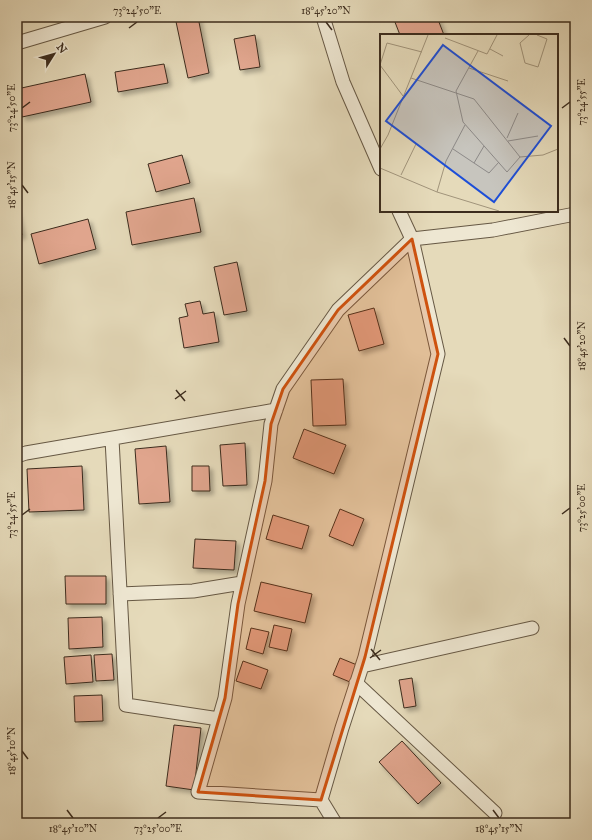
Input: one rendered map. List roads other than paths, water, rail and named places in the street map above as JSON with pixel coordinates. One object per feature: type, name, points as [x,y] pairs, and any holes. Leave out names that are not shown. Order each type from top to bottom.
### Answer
[{"type":"street","points":[[17,43],[105,17]]},
{"type":"street","points":[[323,17],[343,82],[380,167]]},
{"type":"street","points":[[335,823],[321,800],[362,666],[438,354],[412,239],[400,212]]},
{"type":"street","points":[[321,800],[198,792],[225,698],[238,604],[265,481],[271,424],[283,389],[338,310],[412,239],[493,230],[575,214]]},
{"type":"street","points":[[17,456],[26,453],[276,410]]},
{"type":"street","points":[[112,439],[126,705],[219,719]]},
{"type":"street","points":[[120,594],[193,591],[242,583]]},
{"type":"street","points":[[362,666],[532,628]]},
{"type":"street","points":[[356,683],[495,813]]}]
